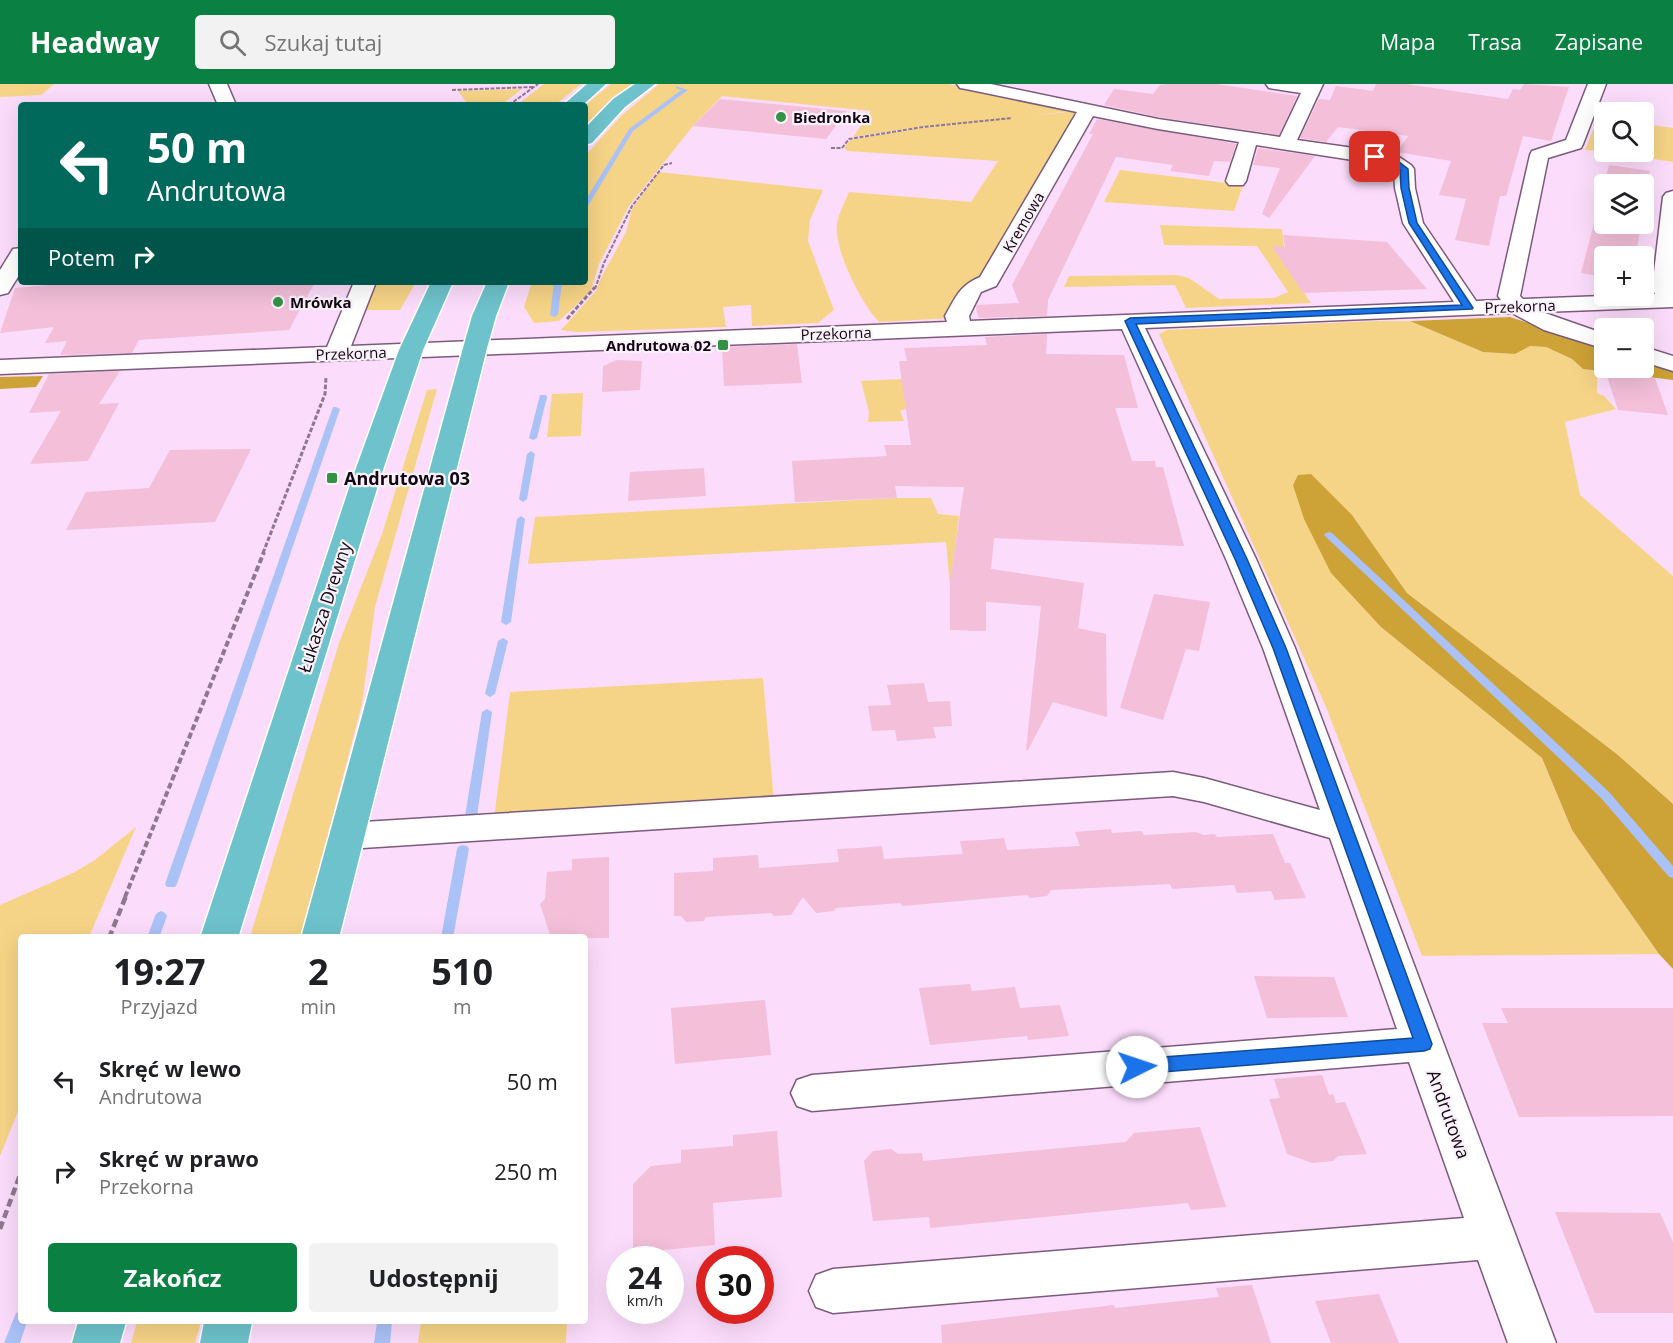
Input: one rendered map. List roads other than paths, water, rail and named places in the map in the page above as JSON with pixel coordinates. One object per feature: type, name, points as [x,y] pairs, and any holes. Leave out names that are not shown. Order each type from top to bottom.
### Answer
[{"type":"main road","points":[[576,102],[597,84]]},
{"type":"main road","points":[[588,136],[619,103],[645,84]]},
{"type":"main road","name":"Łukasza Drewny","points":[[220,934],[366,479],[411,350],[440,285]]},
{"type":"main road","points":[[321,934],[475,348],[497,285]]},
{"type":"main road","points":[[96,1343],[101,1324]]},
{"type":"main road","points":[[224,1343],[228,1324]]},
{"type":"street","points":[[218,84],[226,102]]},
{"type":"street","points":[[966,84],[1170,126],[1384,159],[1403,167],[1413,223],[1469,308]]},
{"type":"street","points":[[1275,84],[1312,87],[1286,143]]},
{"type":"street","points":[[1594,338],[1549,323],[1516,306],[1509,296],[1539,154],[1574,144],[1597,84]]},
{"type":"street","name":"Kremowa","points":[[961,328],[957,315],[972,288],[988,281],[1088,109]]},
{"type":"street","points":[[1236,181],[1249,138]]},
{"type":"street","points":[[1673,197],[1663,289],[1673,300]]},
{"type":"street","points":[[0,288],[18,259]]},
{"type":"street","points":[[336,353],[363,285]]},
{"type":"street","name":"Przekorna","points":[[0,367],[1673,300]]},
{"type":"street","name":"Andrutowa","points":[[1130,321],[1267,619],[1533,1343]]},
{"type":"street","points":[[1654,357],[1673,364]]},
{"type":"street","points":[[347,836],[1173,784],[1204,790],[1346,830]]},
{"type":"street","points":[[812,1093],[1424,1044]]},
{"type":"street","points":[[833,1291],[1494,1237]]},
{"type":"waterway","points":[[588,201],[631,130],[685,90],[678,87]]},
{"type":"waterway","points":[[554,315],[558,285]]},
{"type":"waterway","points":[[533,438],[543,397]]},
{"type":"waterway","points":[[171,884],[336,409]]},
{"type":"waterway","points":[[523,499],[531,454]]},
{"type":"waterway","points":[[506,622],[521,519]]},
{"type":"waterway","points":[[1329,535],[1605,795],[1673,874]]},
{"type":"waterway","points":[[490,694],[503,641]]},
{"type":"waterway","points":[[471,816],[487,712]]},
{"type":"waterway","points":[[448,934],[463,849]]},
{"type":"waterway","points":[[154,934],[161,916]]},
{"type":"waterway","points":[[12,1343],[19,1324]]},
{"type":"waterway","points":[[382,1343],[385,1324]]},
{"type":"place","name":"Biedronka","points":[[781,117]]},
{"type":"place","name":"Mrówka","points":[[278,302]]},
{"type":"place","name":"Andrutowa 02","points":[[723,345]]},
{"type":"place","name":"Andrutowa 03","points":[[332,478]]}]
